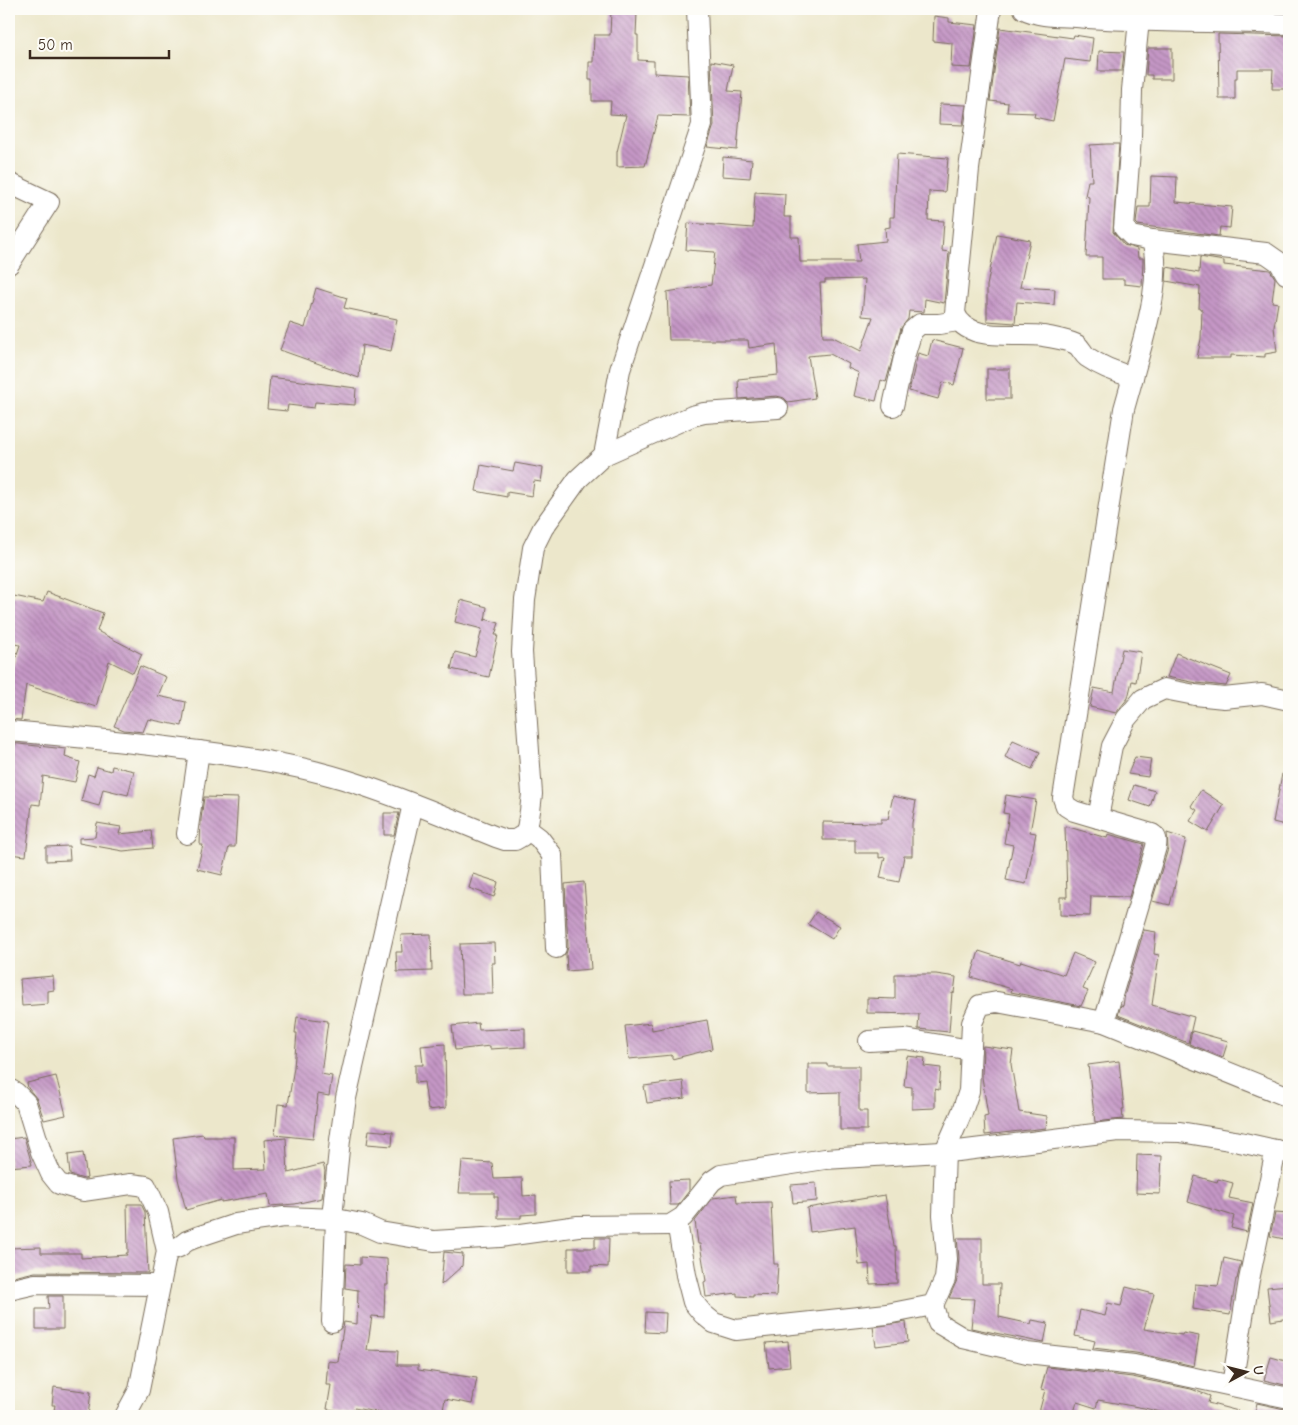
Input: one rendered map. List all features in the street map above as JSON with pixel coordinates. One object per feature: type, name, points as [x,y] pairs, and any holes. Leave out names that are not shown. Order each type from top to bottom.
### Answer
[{"type":"street","points":[[604,455],[620,370],[702,125],[697,9]]},
{"type":"street","points":[[991,9],[967,188],[955,313],[958,321],[971,329],[991,335],[1043,336],[1076,345],[1087,356],[1120,374],[1133,377]]},
{"type":"street","points":[[1024,9],[1029,12],[1042,14],[1097,19],[1139,20],[1231,15],[1289,24]]},
{"type":"street","points":[[1139,20],[1132,90],[1131,137],[1124,228],[1132,236],[1152,240],[1266,253],[1279,262],[1286,274],[1289,275]]},
{"type":"street","points":[[9,183],[49,202],[9,264]]},
{"type":"street","points":[[1104,1022],[1157,840],[1156,836],[1152,834],[1074,811],[1066,806],[1063,798],[1124,409],[1153,298],[1155,253],[1152,240]]},
{"type":"street","points":[[893,406],[912,331],[920,324],[958,321]]},
{"type":"street","points":[[9,731],[118,740],[277,764],[343,779],[505,840],[515,840],[522,836],[527,829],[532,794],[522,652],[525,600],[534,548],[543,528],[578,479],[604,455],[692,416],[704,413],[778,408]]},
{"type":"street","points":[[1098,818],[1112,746],[1126,719],[1143,699],[1164,689],[1224,698],[1262,694],[1289,700]]},
{"type":"street","points":[[187,834],[198,751]]},
{"type":"street","points":[[332,1322],[334,1219],[340,1140],[346,1098],[413,804]]},
{"type":"street","points":[[527,829],[540,838],[552,855],[556,948]]},
{"type":"street","points":[[1289,1097],[1104,1022],[997,1002],[980,1005],[972,1023],[969,1091],[945,1151],[943,1215],[947,1259],[945,1279],[933,1305],[938,1323],[963,1338],[1027,1353],[1134,1365],[1289,1398]]},
{"type":"street","points":[[869,1041],[905,1039],[971,1050]]},
{"type":"street","points":[[9,1089],[26,1103],[41,1152],[51,1174],[59,1184],[84,1191],[131,1184],[146,1186],[158,1212],[167,1251],[139,1390],[125,1416]]},
{"type":"street","points":[[167,1251],[197,1237],[236,1224],[284,1217],[334,1219],[362,1224],[380,1232],[434,1242],[500,1237],[578,1226],[670,1225],[683,1217],[712,1181],[721,1175],[825,1159],[958,1151],[1118,1131],[1180,1132],[1283,1151],[1249,1280],[1232,1386]]},
{"type":"street","points":[[677,1222],[686,1275],[693,1302],[702,1314],[714,1323],[736,1330],[887,1314],[933,1305]]},
{"type":"street","points":[[9,1290],[34,1284],[160,1285]]},
{"type":"building","points":[[1243,9],[1282,9],[1282,12],[1243,11]]},
{"type":"building","points":[[611,11],[637,12],[638,60],[654,61],[654,73],[688,75],[690,117],[658,116],[645,166],[617,167],[617,152],[626,115],[610,114],[611,101],[592,101],[592,80],[589,80],[589,62],[593,62],[594,35],[610,35]]},
{"type":"building","points":[[934,16],[949,18],[949,22],[977,25],[971,68],[951,67],[952,43],[933,41]]},
{"type":"building","points":[[1000,28],[1073,38],[1074,35],[1093,38],[1090,62],[1065,59],[1053,121],[1034,117],[1035,113],[1007,112],[1008,103],[990,101]]},
{"type":"building","points":[[1218,34],[1289,36],[1289,89],[1272,89],[1273,69],[1237,69],[1235,99],[1219,99]]},
{"type":"building","points":[[1148,48],[1172,48],[1172,79],[1152,79],[1152,75],[1146,75]]},
{"type":"building","points":[[1099,51],[1124,52],[1122,71],[1098,71]]},
{"type":"building","points":[[711,61],[733,65],[728,91],[742,92],[737,150],[707,147],[714,125]]},
{"type":"building","points":[[940,104],[966,105],[963,125],[939,124]]},
{"type":"building","points":[[1119,144],[1113,232],[1124,245],[1137,249],[1138,258],[1143,258],[1142,286],[1124,284],[1124,279],[1102,279],[1102,257],[1086,257],[1089,197],[1085,196],[1088,181],[1092,181],[1090,145]]},
{"type":"building","points":[[897,154],[948,158],[945,192],[929,191],[928,220],[944,221],[942,251],[949,252],[944,303],[925,299],[924,312],[909,311],[908,319],[901,328],[886,382],[881,380],[876,401],[854,396],[859,373],[848,368],[849,364],[830,354],[808,356],[815,398],[788,402],[784,398],[777,396],[739,399],[738,379],[778,375],[776,344],[749,348],[748,340],[669,340],[667,292],[711,285],[715,252],[686,250],[688,223],[753,228],[755,192],[785,194],[784,217],[791,217],[791,237],[799,237],[800,262],[859,262],[857,244],[886,241],[885,228],[890,227],[890,217],[894,217]],"holes":[[[865,279],[862,316],[873,317],[861,351],[833,337],[823,337],[820,283],[825,283],[825,280]]]},
{"type":"building","points":[[723,157],[752,160],[750,178],[722,176]]},
{"type":"building","points":[[1151,176],[1177,177],[1176,202],[1232,207],[1230,228],[1220,227],[1219,236],[1138,225],[1136,223],[1138,207],[1150,207]]},
{"type":"building","points":[[997,234],[1030,240],[1020,287],[1055,289],[1054,305],[1017,302],[1015,323],[987,321],[987,286]]},
{"type":"building","points":[[1200,257],[1224,261],[1224,265],[1270,270],[1275,278],[1272,302],[1278,303],[1274,327],[1277,352],[1265,354],[1265,357],[1231,355],[1231,358],[1197,358],[1201,339],[1202,309],[1199,308],[1200,287],[1166,281],[1167,267],[1199,273]]},
{"type":"building","points":[[316,288],[347,298],[344,308],[397,319],[391,351],[362,345],[359,378],[280,350],[290,323],[305,328]]},
{"type":"building","points":[[932,340],[963,348],[954,385],[943,382],[938,399],[909,391],[918,353],[928,356]]},
{"type":"building","points":[[987,369],[1010,369],[1010,399],[987,399]]},
{"type":"building","points":[[270,377],[356,388],[355,405],[315,402],[314,408],[288,405],[287,411],[267,409]]},
{"type":"building","points":[[515,463],[543,468],[541,482],[534,481],[532,496],[507,492],[507,497],[476,491],[481,465],[513,471]]},
{"type":"building","points":[[47,592],[103,613],[97,631],[142,654],[133,673],[109,661],[96,707],[26,685],[21,720],[9,719],[9,678],[20,645],[9,643],[9,595],[43,602]]},
{"type":"building","points":[[460,600],[487,607],[485,619],[499,623],[495,635],[498,635],[489,677],[451,669],[455,652],[475,657],[482,629],[455,622]]},
{"type":"building","points":[[1122,649],[1141,652],[1136,682],[1132,681],[1128,698],[1116,713],[1090,707],[1094,688],[1114,692]]},
{"type":"building","points":[[1176,653],[1231,675],[1226,686],[1167,677]]},
{"type":"building","points":[[140,666],[166,677],[158,696],[186,702],[182,726],[148,719],[143,732],[124,730],[114,726]]},
{"type":"building","points":[[1013,740],[1040,752],[1032,769],[1005,757]]},
{"type":"building","points":[[9,743],[66,749],[65,757],[80,762],[75,782],[43,776],[40,805],[32,804],[26,856],[9,854]]},
{"type":"building","points":[[1135,757],[1151,759],[1148,777],[1128,774]]},
{"type":"building","points":[[112,766],[134,771],[128,795],[103,789],[99,806],[81,801],[88,774],[94,776],[97,767],[111,771]]},
{"type":"building","points":[[1282,774],[1289,774],[1289,826],[1273,822]]},
{"type":"building","points":[[1134,785],[1155,791],[1150,807],[1129,800]]},
{"type":"building","points":[[1201,790],[1224,805],[1208,832],[1190,821],[1197,810],[1191,806]]},
{"type":"building","points":[[1006,795],[1036,800],[1030,832],[1036,833],[1026,884],[1006,880],[1013,845],[1004,843],[1009,814],[1003,813]]},
{"type":"building","points":[[893,796],[916,801],[912,823],[912,856],[904,856],[899,882],[880,878],[885,857],[879,858],[879,853],[855,853],[855,840],[823,840],[823,822],[881,823],[881,819],[888,819]]},
{"type":"building","points":[[204,797],[238,798],[235,847],[229,847],[222,875],[197,869],[203,845],[200,845]]},
{"type":"building","points":[[384,813],[399,813],[394,835],[384,835]]},
{"type":"building","points":[[97,823],[121,827],[119,834],[151,831],[153,848],[123,851],[79,843],[79,838],[95,837]]},
{"type":"building","points":[[1065,826],[1107,838],[1108,834],[1144,844],[1129,897],[1091,896],[1090,916],[1060,915],[1060,897],[1067,897]]},
{"type":"building","points":[[1167,833],[1186,839],[1170,905],[1152,901],[1168,849]]},
{"type":"building","points":[[69,846],[70,860],[46,861],[46,847]]},
{"type":"building","points":[[473,874],[498,882],[494,897],[469,888]]},
{"type":"building","points":[[584,882],[591,969],[567,971],[566,954],[568,947],[565,884]]},
{"type":"building","points":[[816,912],[840,926],[832,939],[808,924]]},
{"type":"building","points":[[1144,930],[1156,932],[1154,954],[1159,955],[1152,1005],[1194,1017],[1188,1043],[1118,1015],[1121,1005],[1123,1006],[1125,993]]},
{"type":"building","points":[[431,934],[432,971],[397,972],[396,952],[402,952],[401,935]]},
{"type":"building","points":[[494,943],[495,963],[492,963],[493,994],[462,994],[460,944]]},
{"type":"building","points":[[979,951],[1020,964],[1021,961],[1064,975],[1073,953],[1095,962],[1083,989],[1088,991],[1081,1006],[1011,992],[1012,989],[971,977]]},
{"type":"building","points":[[895,974],[936,974],[956,977],[954,993],[952,992],[949,1032],[918,1029],[919,1014],[867,1013],[867,998],[895,999]]},
{"type":"building","points":[[53,976],[54,990],[48,991],[48,1004],[22,1006],[20,979]]},
{"type":"building","points":[[297,1017],[328,1021],[321,1074],[332,1076],[329,1096],[318,1094],[313,1139],[275,1135],[278,1104],[288,1105],[294,1067]]},
{"type":"building","points":[[707,1020],[712,1049],[672,1059],[672,1055],[629,1059],[625,1026],[651,1023],[652,1030]]},
{"type":"building","points":[[478,1023],[479,1030],[525,1028],[525,1047],[490,1049],[490,1046],[455,1050],[452,1026]]},
{"type":"building","points":[[1192,1031],[1228,1041],[1223,1057],[1189,1044]]},
{"type":"building","points":[[445,1044],[446,1108],[428,1110],[424,1082],[415,1083],[415,1065],[423,1065],[421,1046]]},
{"type":"building","points":[[983,1046],[1013,1050],[1011,1064],[1019,1112],[1047,1116],[1046,1128],[985,1135],[984,1117],[988,1116],[982,1077]]},
{"type":"building","points":[[907,1056],[925,1058],[924,1066],[941,1068],[939,1090],[935,1089],[935,1108],[912,1109],[912,1087],[904,1086]]},
{"type":"building","points":[[1119,1061],[1124,1109],[1122,1109],[1123,1119],[1095,1122],[1088,1065]]},
{"type":"building","points":[[808,1064],[859,1066],[859,1111],[867,1111],[867,1130],[840,1130],[840,1092],[808,1093]]},
{"type":"building","points":[[56,1076],[66,1115],[44,1120],[37,1099],[28,1088],[27,1083]]},
{"type":"building","points":[[683,1081],[685,1098],[647,1103],[644,1086]]},
{"type":"building","points":[[369,1130],[393,1132],[392,1146],[367,1144]]},
{"type":"building","points":[[203,1134],[204,1137],[234,1137],[234,1170],[266,1169],[264,1140],[286,1138],[288,1173],[323,1164],[325,1171],[322,1198],[295,1204],[270,1206],[268,1194],[221,1202],[221,1200],[186,1210],[178,1179],[173,1138]]},
{"type":"building","points":[[24,1137],[32,1165],[9,1167],[9,1139]]},
{"type":"building","points":[[83,1153],[87,1178],[84,1179],[70,1175],[68,1155]]},
{"type":"building","points":[[1137,1155],[1162,1156],[1160,1194],[1136,1193]]},
{"type":"building","points":[[462,1161],[492,1163],[494,1179],[522,1178],[523,1196],[536,1195],[536,1214],[521,1215],[521,1218],[498,1218],[498,1197],[494,1197],[494,1193],[459,1193]]},
{"type":"building","points":[[1195,1176],[1217,1182],[1218,1179],[1233,1183],[1229,1198],[1253,1203],[1247,1232],[1231,1228],[1234,1216],[1188,1202]]},
{"type":"building","points":[[689,1180],[689,1191],[678,1205],[670,1205],[669,1181]]},
{"type":"building","points":[[816,1183],[817,1201],[793,1203],[791,1185]]},
{"type":"building","points":[[736,1195],[737,1203],[771,1202],[774,1264],[778,1264],[776,1296],[737,1296],[737,1293],[706,1297],[704,1282],[706,1281],[695,1221],[713,1198]]},
{"type":"building","points":[[885,1195],[894,1246],[896,1246],[897,1283],[870,1284],[869,1264],[859,1265],[855,1226],[810,1232],[807,1208]]},
{"type":"building","points":[[127,1204],[141,1204],[145,1212],[148,1273],[35,1272],[9,1278],[9,1248],[41,1247],[41,1253],[81,1253],[81,1258],[127,1255]]},
{"type":"building","points":[[1275,1213],[1289,1214],[1289,1240],[1270,1236]]},
{"type":"building","points":[[595,1238],[609,1238],[608,1267],[591,1266],[591,1271],[568,1271],[568,1248],[595,1248]]},
{"type":"building","points":[[957,1238],[982,1238],[982,1284],[1000,1284],[999,1317],[1031,1324],[1032,1320],[1048,1323],[1044,1343],[971,1328],[974,1299],[949,1298],[957,1280],[959,1258]]},
{"type":"building","points":[[444,1252],[463,1254],[462,1266],[441,1285]]},
{"type":"building","points":[[360,1257],[387,1259],[388,1285],[385,1285],[384,1317],[372,1316],[367,1350],[398,1351],[397,1365],[418,1365],[418,1370],[477,1378],[472,1404],[445,1399],[442,1416],[399,1416],[354,1408],[353,1413],[327,1409],[331,1385],[326,1385],[328,1361],[338,1362],[344,1322],[357,1324],[358,1290],[345,1288],[346,1264],[360,1265]]},
{"type":"building","points":[[1224,1258],[1241,1262],[1230,1315],[1193,1309],[1195,1284],[1218,1286]]},
{"type":"building","points":[[1289,1285],[1289,1318],[1271,1321],[1267,1287]]},
{"type":"building","points":[[1126,1287],[1154,1294],[1144,1329],[1199,1336],[1194,1366],[1136,1353],[1093,1348],[1095,1341],[1075,1336],[1080,1310],[1105,1316],[1108,1303],[1121,1306]]},
{"type":"building","points":[[48,1296],[63,1296],[63,1329],[36,1329],[36,1309],[49,1309]]},
{"type":"building","points":[[646,1312],[666,1313],[665,1333],[645,1332]]},
{"type":"building","points":[[906,1322],[908,1342],[876,1346],[873,1327]]},
{"type":"building","points":[[788,1341],[790,1366],[769,1368],[766,1343]]},
{"type":"building","points":[[1271,1357],[1289,1362],[1289,1386],[1264,1380]]},
{"type":"building","points":[[1047,1367],[1132,1377],[1191,1389],[1210,1396],[1208,1403],[1238,1411],[1237,1416],[1178,1416],[1098,1400],[1096,1408],[1077,1402],[1073,1416],[1038,1416],[1045,1390],[1041,1389]]},
{"type":"building","points":[[54,1387],[91,1392],[88,1416],[53,1416],[55,1405],[52,1405]]},
{"type":"building","points":[[1257,1403],[1289,1410],[1289,1416],[1254,1416]]}]
